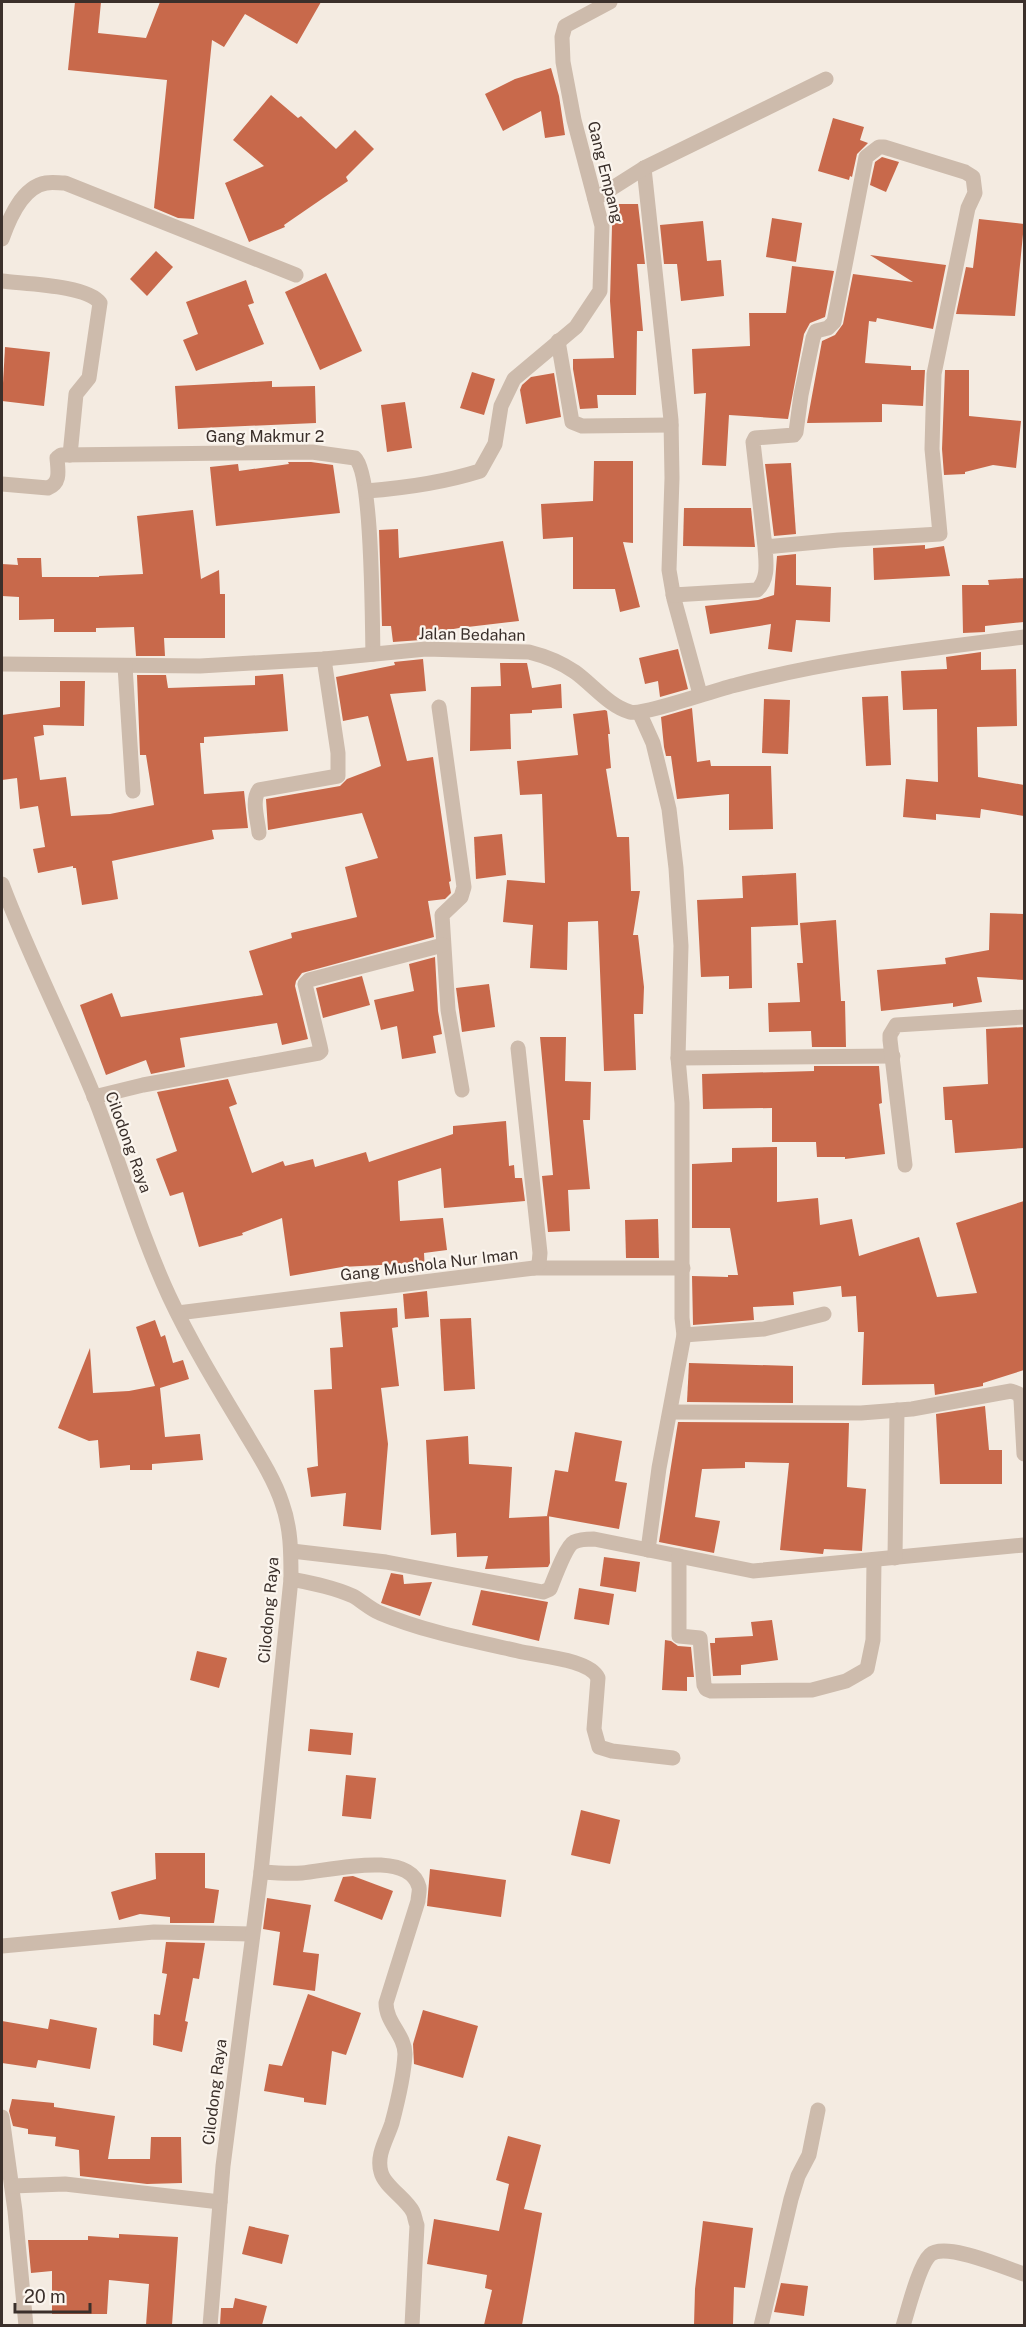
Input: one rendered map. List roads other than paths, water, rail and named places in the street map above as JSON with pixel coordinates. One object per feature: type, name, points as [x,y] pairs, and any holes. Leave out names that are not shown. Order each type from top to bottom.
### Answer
[{"type":"street","name":"Gang Empang","points":[[366,491],[419,486],[480,471],[495,444],[501,406],[514,379],[576,327],[600,291],[602,226],[574,120],[563,62],[562,37],[564,26],[610,2]]},
{"type":"street","points":[[595,199],[644,168],[826,79]]},
{"type":"street","points":[[673,595],[757,590],[762,585],[765,547],[753,442],[755,438],[794,435],[796,432],[813,338],[816,331],[828,328],[834,322],[866,157],[879,147],[884,147],[965,172],[973,177],[975,193],[968,208],[934,374],[932,449],[940,534],[765,547]]},
{"type":"street","points":[[644,168],[671,425],[672,478],[668,554],[673,595],[700,694]]},
{"type":"street","points":[[2,239],[8,223],[28,192],[44,183],[65,183],[296,275]]},
{"type":"street","points":[[2,281],[76,291],[96,298],[100,303],[89,378],[75,394],[70,456],[61,455],[57,458],[57,480],[52,487],[2,484]]},
{"type":"street","points":[[558,341],[572,422],[582,426],[671,425]]},
{"type":"street","name":"Gang Makmur 2","points":[[70,456],[312,452],[355,458],[360,462],[366,491],[373,654]]},
{"type":"street","points":[[648,1550],[659,1468],[684,1335],[682,1318],[682,1103],[678,1058],[681,946],[676,868],[669,809],[653,743],[640,714],[700,694],[782,673],[927,649],[1024,637]]},
{"type":"street","name":"Jalan Bedahan","points":[[2,664],[200,666],[324,659],[426,649],[530,652],[545,656],[575,672],[600,694],[629,712],[640,714]]},
{"type":"street","points":[[259,833],[255,801],[259,790],[338,776],[338,753],[324,659]]},
{"type":"street","points":[[125,666],[133,791]]},
{"type":"street","points":[[439,707],[464,887],[461,897],[442,915],[448,1010],[462,1090]]},
{"type":"street","name":"Cilodong Raya","points":[[2,884],[19,931],[94,1097],[137,1217],[178,1313],[282,1500],[289,1526],[292,1551],[290,1586],[261,1872],[220,2202],[210,2325]]},
{"type":"street","points":[[94,1097],[143,1085],[319,1053],[320,1046],[305,984],[309,980],[443,945]]},
{"type":"street","points":[[905,1165],[890,1035],[896,1025],[1024,1017]]},
{"type":"street","name":"Gang Mushola Nur Iman","points":[[178,1313],[534,1268],[539,1264],[540,1253],[518,1048]]},
{"type":"street","points":[[678,1058],[893,1056]]},
{"type":"street","points":[[534,1268],[683,1268]]},
{"type":"street","points":[[684,1335],[764,1329],[824,1314]]},
{"type":"street","points":[[671,1412],[861,1413],[897,1410],[1011,1391],[1019,1394],[1023,1412],[1024,1454]]},
{"type":"street","points":[[895,1558],[897,1410]]},
{"type":"street","points":[[292,1551],[386,1562],[543,1592],[550,1589],[572,1542],[594,1539],[753,1571],[1024,1545]]},
{"type":"street","points":[[680,1556],[679,1636],[700,1638],[704,1685],[711,1691],[812,1690],[846,1681],[867,1669],[873,1640],[874,1560]]},
{"type":"street","points":[[290,1586],[335,1589],[354,1597],[379,1613],[452,1636],[579,1663],[596,1672],[598,1678],[594,1729],[599,1747],[612,1751],[673,1758]]},
{"type":"street","points":[[261,1872],[302,1873],[360,1864],[385,1864],[412,1876],[419,1887],[418,1901],[386,2003],[390,2021],[403,2042],[405,2057],[392,2122],[381,2150],[380,2165],[381,2175],[412,2210],[417,2225],[412,2325]]},
{"type":"street","points":[[2,1946],[154,1932],[252,1934]]},
{"type":"street","points":[[761,2325],[791,2199],[798,2176],[809,2155],[818,2110]]},
{"type":"street","points":[[2,2118],[12,2186],[26,2325]]},
{"type":"street","points":[[12,2186],[64,2184],[220,2202]]},
{"type":"street","points":[[903,2325],[928,2256],[937,2251],[951,2251],[1024,2274]]}]
